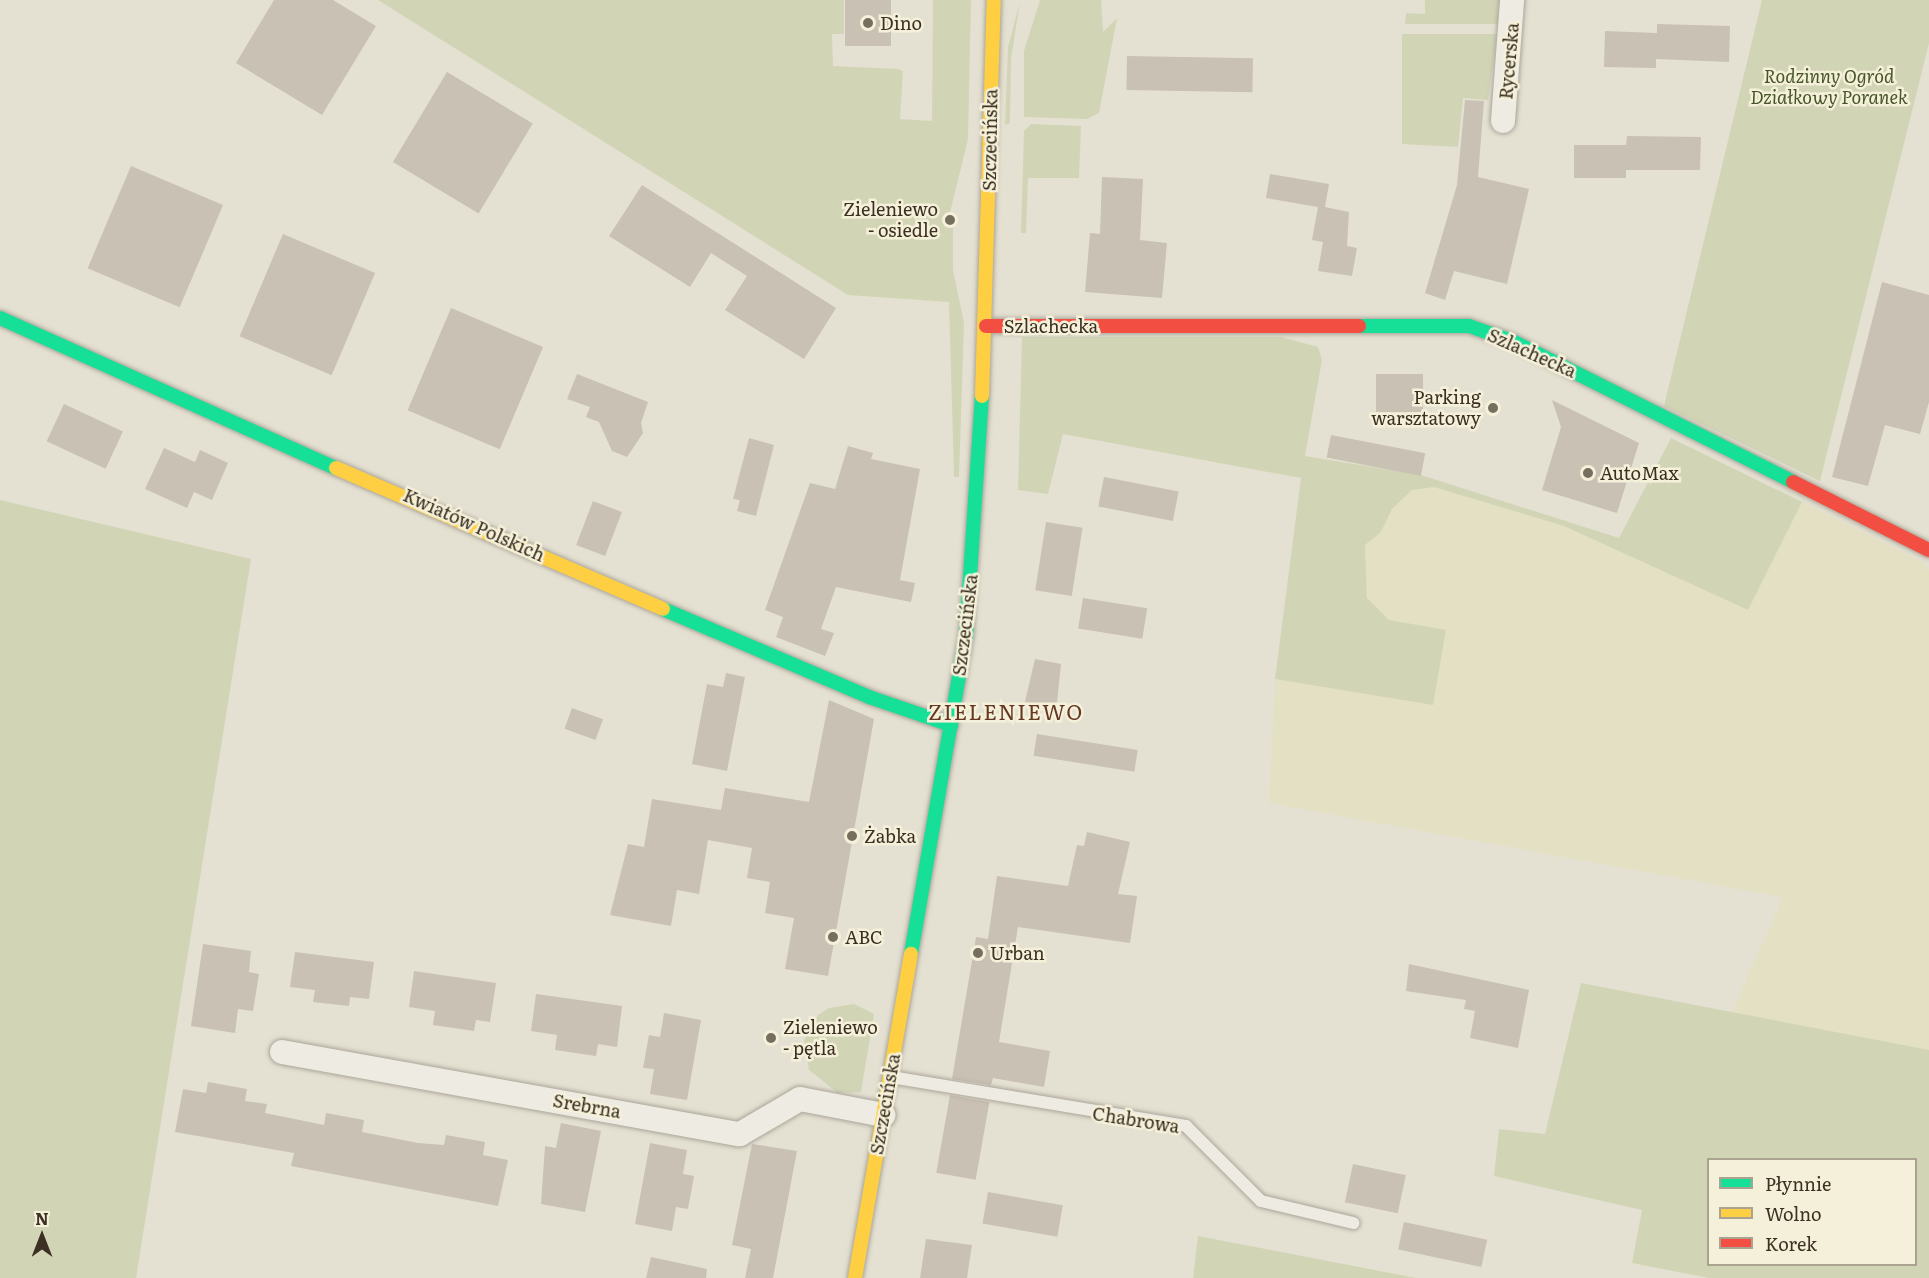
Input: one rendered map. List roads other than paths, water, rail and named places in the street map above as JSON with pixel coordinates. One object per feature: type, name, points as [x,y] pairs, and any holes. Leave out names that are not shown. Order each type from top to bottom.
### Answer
[{"type":"street","name":"Szczecińska","points":[[855,1278],[966,636],[978,498],[986,326],[994,0]]},
{"type":"street","name":"Rycerska","points":[[1503,121],[1512,0]]},
{"type":"street","name":"Kwiatów Polskich","points":[[0,318],[192,407],[869,697],[951,724]]},
{"type":"street","name":"Szlachecka","points":[[986,326],[1469,326],[1523,346],[1929,550]]},
{"type":"street","name":"Srebrna","points":[[282,1052],[740,1134],[800,1099],[883,1115]]},
{"type":"lane","name":"Chabrowa","points":[[890,1076],[1186,1126],[1261,1202],[1353,1223]]},
{"type":"place","name":"Dino","points":[[868,23]]},
{"type":"place","name":"Zieleniewo - osiedle","points":[[950,220]]},
{"type":"place","name":"Parking warsztatowy","points":[[1493,408]]},
{"type":"place","name":"AutoMax","points":[[1588,473]]},
{"type":"place","name":"Żabka","points":[[852,836]]},
{"type":"place","name":"ABC","points":[[833,937]]},
{"type":"place","name":"Urban","points":[[978,953]]},
{"type":"place","name":"Zieleniewo - pętla","points":[[771,1038]]},
{"type":"district","name":"ZIELENIEWO","points":[[1006,711]]},
{"type":"park label","name":"Rodzinny Ogród Działkowy Poranek","points":[[1829,88]]}]
